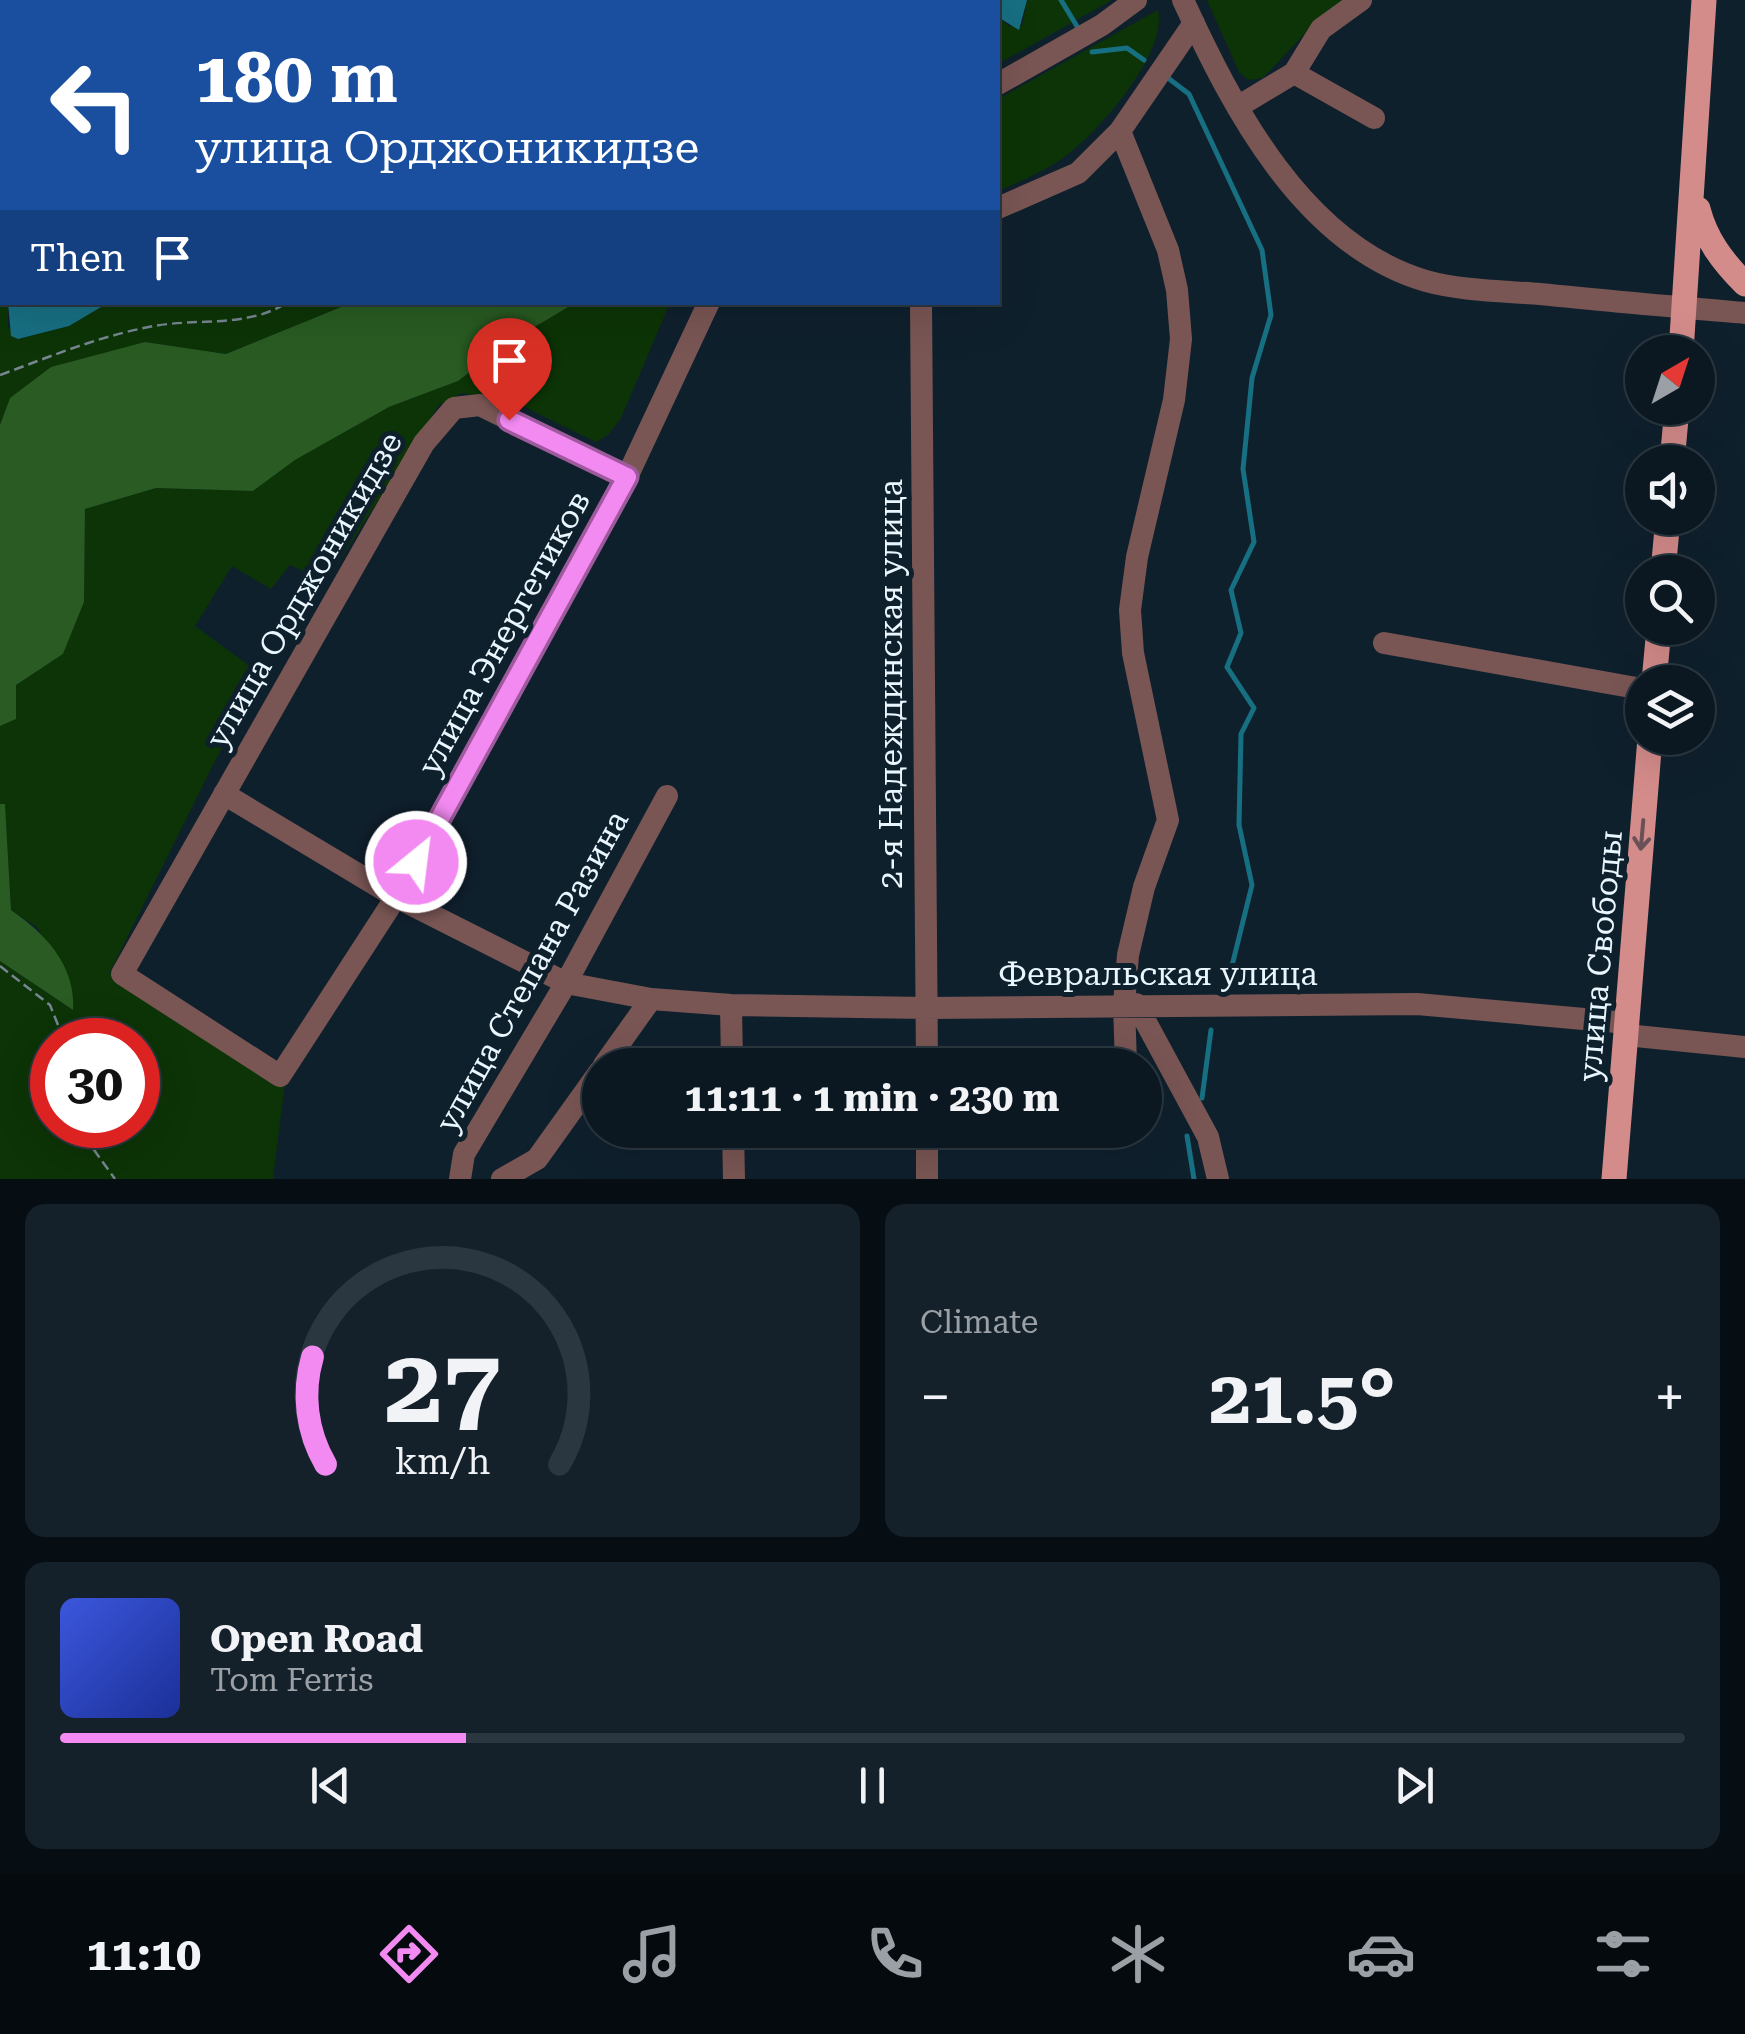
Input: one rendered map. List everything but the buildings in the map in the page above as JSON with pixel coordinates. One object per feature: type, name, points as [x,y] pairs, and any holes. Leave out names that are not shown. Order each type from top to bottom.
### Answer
[{"type":"main road","points":[[1683,335],[1695,195],[1704,0]]},
{"type":"main road","points":[[1695,195],[1703,229],[1724,264],[1745,284]]},
{"type":"main road","name":"улица Свободы","points":[[1614,1179],[1649,755]]},
{"type":"street","points":[[1000,83],[1102,25],[1136,0]]},
{"type":"street","points":[[1183,0],[1239,106],[1276,165],[1322,220],[1377,260],[1426,280],[1472,288],[1745,313]]},
{"type":"street","points":[[1239,106],[1294,72],[1321,28],[1361,0]]},
{"type":"street","points":[[1000,207],[1078,173],[1120,131],[1194,23]]},
{"type":"street","points":[[1294,72],[1374,118]]},
{"type":"street","points":[[1120,131],[1168,250],[1182,339],[1174,400],[1137,557],[1130,610],[1133,653],[1168,820],[1144,887],[1128,955],[1127,1048]]},
{"type":"street","name":"улица Энергетиков","points":[[280,1076],[396,897],[627,477],[708,305]]},
{"type":"street","name":"2-я Надеждинская улица","points":[[922,305],[926,1048]]},
{"type":"street","name":"улица Орджоникидзе","points":[[280,1076],[122,974],[424,443],[454,408],[480,405],[627,477]]},
{"type":"street","points":[[1384,644],[1625,686]]},
{"type":"street","name":"Февральская улица","points":[[224,794],[396,897],[566,983],[651,999],[731,1006],[926,1008],[1417,1004],[1617,1022],[1636,1036],[1745,1047]]},
{"type":"street","name":"улица Степана Разина","points":[[460,1179],[464,1154],[566,983],[667,796]]},
{"type":"street","points":[[616,1048],[651,999]]},
{"type":"street","points":[[1130,1004],[1208,1137],[1218,1179]]},
{"type":"street","points":[[731,1006],[732,1048]]},
{"type":"street","points":[[502,1179],[537,1169],[582,1099]]},
{"type":"street","points":[[733,1148],[734,1179]]},
{"type":"street","points":[[927,1148],[928,1179]]},
{"type":"path","points":[[0,376],[101,337],[156,326],[270,314],[284,305]]},
{"type":"path","points":[[0,966],[50,1005],[55,1018]]},
{"type":"path","points":[[93,1148],[115,1179]]},
{"type":"green space","points":[[1027,0],[1112,0],[1000,63],[1000,19],[1009,26],[1022,26]]},
{"type":"green space","points":[[1207,0],[1349,0],[1316,22],[1263,78],[1248,80],[1239,72]]},
{"type":"green space","points":[[1158,10],[1153,47],[1129,89],[1097,128],[1067,155],[1000,190],[1000,98]]},
{"type":"green space","points":[[0,305],[8,305],[8,326],[18,339],[69,326],[105,305],[346,305],[226,354],[145,342],[10,398],[0,425]]},
{"type":"green space","points":[[346,305],[572,305],[506,344],[458,381],[389,407],[295,460],[253,491],[156,488],[85,509],[84,602],[63,654],[16,685],[16,719],[0,726],[0,425],[10,398],[51,367],[145,342],[226,354]]},
{"type":"green space","points":[[572,305],[669,305],[621,418],[609,434],[596,442],[514,402],[462,393],[439,405],[339,562],[317,577],[290,565],[271,589],[232,566],[195,626],[262,675],[237,717],[109,974],[126,971],[286,1075],[273,1179],[0,1179],[0,961],[73,1010],[38,928],[11,910],[5,805],[0,804],[0,726],[16,718],[16,685],[63,654],[84,602],[85,509],[156,488],[253,491],[295,460],[389,407],[458,381],[506,344]]},
{"type":"green space","points":[[0,804],[5,804],[11,910],[56,952],[70,979],[73,1010],[0,961]]},
{"type":"water","points":[[1000,0],[1027,0],[1019,30],[1000,18]]},
{"type":"water","points":[[8,305],[105,305],[69,326],[18,339],[11,336]]},
{"type":"waterway","points":[[1061,0],[1078,28]]},
{"type":"waterway","points":[[1092,52],[1127,48],[1144,60]]},
{"type":"waterway","points":[[1168,78],[1189,94],[1262,250],[1271,315],[1252,378],[1243,469],[1254,542],[1231,590],[1241,633],[1227,667],[1254,708],[1241,734],[1239,825],[1252,885],[1226,990]]},
{"type":"waterway","points":[[1202,1098],[1211,1030]]},
{"type":"waterway","points":[[1187,1136],[1194,1179]]},
{"type":"route","points":[[416,862],[627,477],[509,420]]}]
